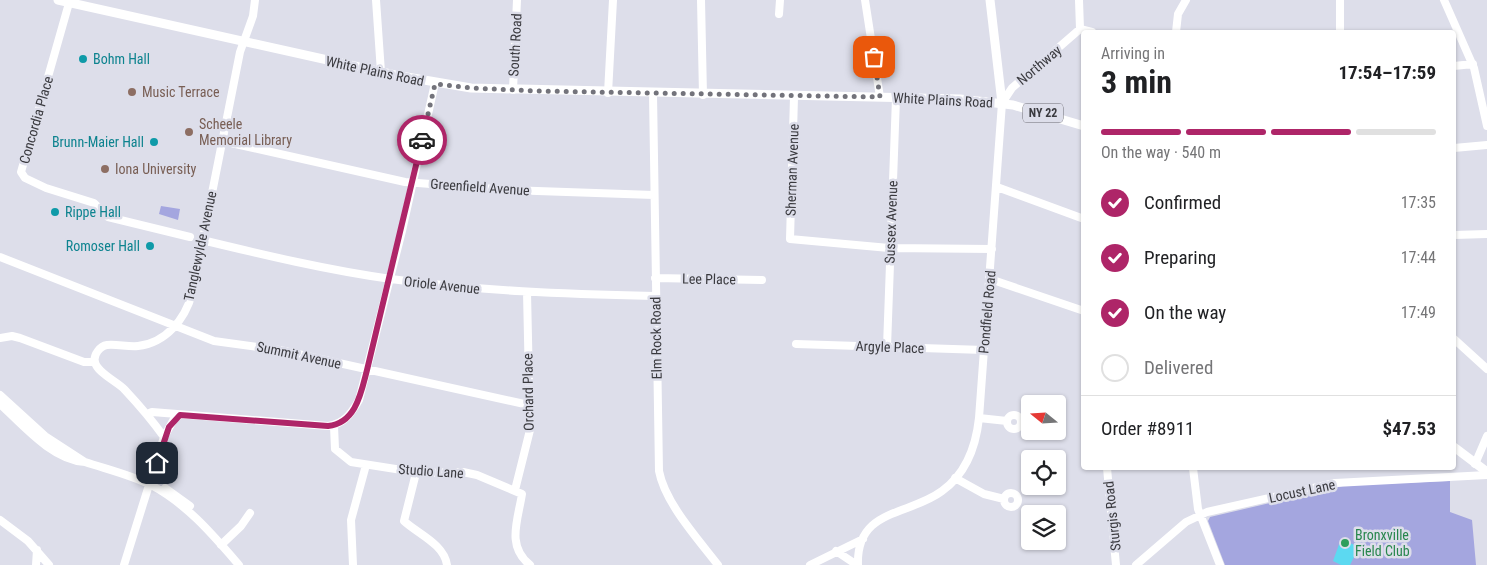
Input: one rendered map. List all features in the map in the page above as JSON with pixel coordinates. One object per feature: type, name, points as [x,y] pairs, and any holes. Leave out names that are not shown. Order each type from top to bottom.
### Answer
[{"type":"main road","name":"White Plains Road","points":[[58,0],[435,84],[513,90],[608,93],[960,99],[1002,103],[1037,111],[1081,125]]},
{"type":"main road","name":"Pondfield Road","points":[[990,0],[1002,103]]},
{"type":"main road","points":[[1456,449],[1487,474]]},
{"type":"street","name":"Tanglewylde Avenue","points":[[94,362],[98,351],[107,345],[142,345],[163,336],[175,326],[189,302],[243,42],[255,12],[255,0]]},
{"type":"street","points":[[376,0],[382,72]]},
{"type":"street","name":"South Road","points":[[513,90],[517,0]]},
{"type":"street","points":[[608,93],[614,0]]},
{"type":"street","points":[[701,0],[703,95]]},
{"type":"street","points":[[779,14],[780,0]]},
{"type":"street","points":[[865,0],[880,97]]},
{"type":"street","points":[[1079,0],[1080,29],[1084,30]]},
{"type":"street","points":[[1176,30],[1178,14],[1186,0]]},
{"type":"street","points":[[1340,0],[1340,30]]},
{"type":"street","points":[[1444,0],[1473,64],[1487,126]]},
{"type":"street","name":"Concordia Place","points":[[68,3],[21,172],[25,178],[46,188],[94,203],[108,217],[190,237]]},
{"type":"street","name":"Northway","points":[[1002,103],[1012,88],[1080,29]]},
{"type":"street","points":[[1456,66],[1473,64]]},
{"type":"street","points":[[147,414],[152,412],[313,426],[334,426],[341,423],[353,411],[359,400],[390,279],[435,84]]},
{"type":"street","name":"Elm Rock Road","points":[[653,94],[655,296],[660,478],[673,504],[718,565]]},
{"type":"street","name":"Sherman Avenue","points":[[794,97],[790,237],[795,241],[889,248]]},
{"type":"street","name":"Sussex Avenue","points":[[887,347],[889,248],[896,98]]},
{"type":"street","name":"Pondfield Road","points":[[857,565],[859,549],[871,524],[884,516],[924,501],[943,490],[962,471],[974,448],[979,418],[998,187],[1002,103]]},
{"type":"street","name":"Greenfield Avenue","points":[[222,141],[412,182],[508,190],[654,195]]},
{"type":"street","points":[[1456,148],[1487,145]]},
{"type":"street","points":[[998,187],[1081,218]]},
{"type":"street","points":[[1456,235],[1487,234]]},
{"type":"street","name":"Oriole Avenue","points":[[202,240],[298,262],[390,279],[527,292],[655,296]]},
{"type":"street","points":[[889,248],[992,249]]},
{"type":"street","name":"Summit Avenue","points":[[0,258],[219,342],[248,344],[529,405]]},
{"type":"street","name":"Lee Place","points":[[655,278],[762,280]]},
{"type":"street","points":[[990,279],[1011,284],[1081,310]]},
{"type":"street","name":"Orchard Place","points":[[527,292],[529,437],[518,492],[515,543],[520,556],[530,565]]},
{"type":"street","points":[[159,320],[163,336]]},
{"type":"street","points":[[0,338],[12,336],[20,338],[84,362],[94,362],[100,370],[122,386],[164,437]]},
{"type":"street","points":[[1456,341],[1487,369]]},
{"type":"street","name":"Argyle Place","points":[[796,344],[984,350]]},
{"type":"street","points":[[0,395],[45,436],[85,462],[150,485],[192,514],[246,565]]},
{"type":"street","points":[[0,404],[58,453],[75,462],[85,462]]},
{"type":"street","points":[[124,565],[164,437],[174,419],[180,415]]},
{"type":"street","points":[[979,418],[1007,421]]},
{"type":"street","name":"Studio Lane","points":[[334,426],[335,449],[338,454],[351,462],[416,473],[463,472],[477,475],[518,492]]},
{"type":"street","points":[[1475,464],[1487,436]]},
{"type":"street","points":[[353,565],[350,520],[366,465]]},
{"type":"street","name":"Sturgis Road","points":[[1107,470],[1116,565]]},
{"type":"street","points":[[1193,470],[1200,514],[1220,565]]},
{"type":"street","points":[[416,473],[404,522],[437,546],[443,554],[447,565]]},
{"type":"street","name":"Locust Lane","points":[[1136,565],[1186,522],[1200,514],[1335,483],[1487,474]]},
{"type":"street","points":[[955,478],[984,494],[1004,499]]},
{"type":"street","points":[[223,543],[241,526],[250,513]]},
{"type":"street","points":[[0,521],[28,541],[49,565]]},
{"type":"street","points":[[810,565],[863,539]]},
{"type":"street","points":[[223,543],[239,565]]},
{"type":"street","points":[[36,565],[37,550]]},
{"type":"street","points":[[836,551],[857,565]]},
{"type":"shaded area","points":[[161,206],[180,209],[178,220],[159,214]]},
{"type":"shaded area","name":"Bronxville Field Club","points":[[1450,481],[1450,512],[1472,520],[1476,565],[1225,565],[1208,521],[1210,517],[1347,485]]},
{"type":"shaded area","points":[[1341,539],[1359,547],[1350,565],[1341,565],[1333,561]]},
{"type":"way so far","points":[[422,140],[435,84],[471,88],[537,91],[794,97],[880,97],[874,57]]},
{"type":"place","name":"Bohm Hall","points":[[83,59]]},
{"type":"place","name":"Music Terrace","points":[[132,92]]},
{"type":"place","name":"Scheele Memorial Library","points":[[189,132]]},
{"type":"place","name":"Brunn-Maier Hall","points":[[154,142]]},
{"type":"place","name":"Iona University","points":[[105,169]]},
{"type":"place","name":"Rippe Hall","points":[[55,212]]},
{"type":"place","name":"Romoser Hall","points":[[150,246]]},
{"type":"place","name":"Bronxville Field Club","points":[[1345,543]]},
{"type":"route","points":[[157,463],[164,437],[174,419],[180,415],[334,426],[341,423],[353,411],[359,400],[367,370],[422,140]]}]
